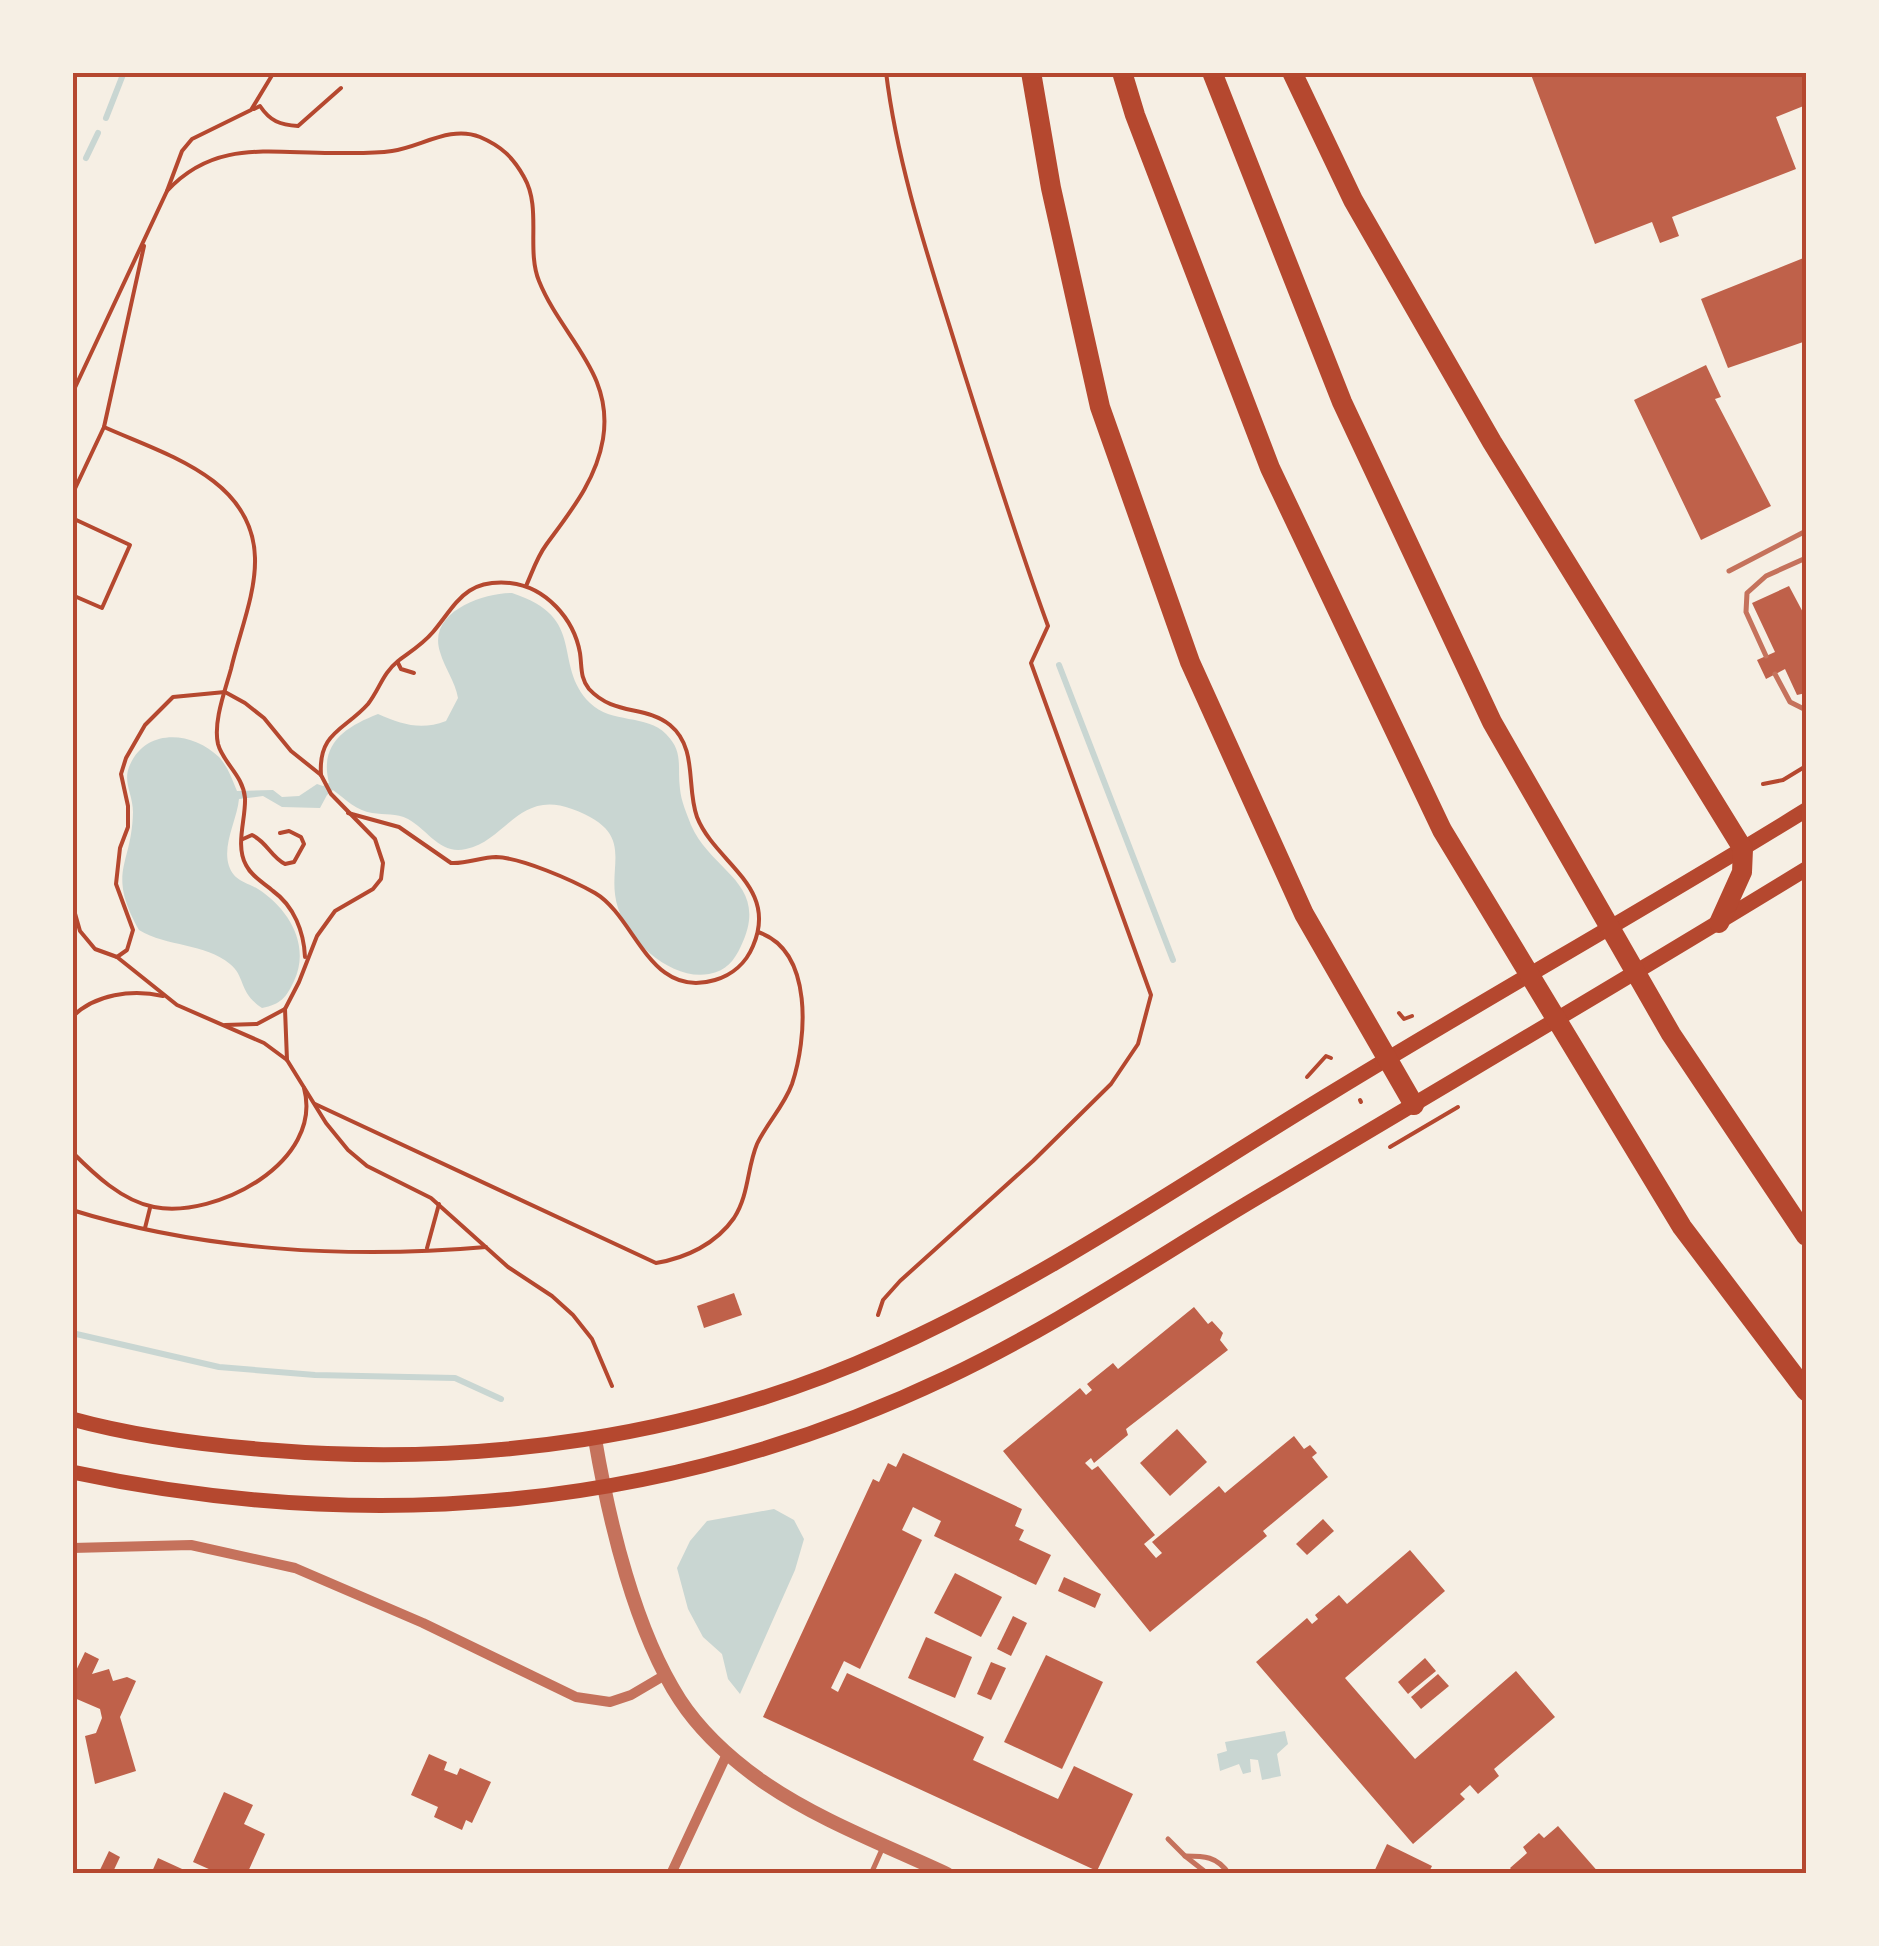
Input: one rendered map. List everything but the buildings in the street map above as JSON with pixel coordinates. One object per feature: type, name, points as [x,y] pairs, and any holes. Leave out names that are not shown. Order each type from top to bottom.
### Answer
[{"type":"highway","points":[[1031,72],[1051,188],[1100,407],[1190,662],[1304,914],[1414,1105]]},
{"type":"highway","points":[[1122,72],[1135,116],[1270,468],[1442,830],[1682,1227],[1806,1392]]},
{"type":"highway","points":[[1212,72],[1342,402],[1492,722],[1671,1034],[1806,1236]]},
{"type":"highway","points":[[1292,72],[1353,200],[1492,442],[1743,849],[1742,872],[1719,922]]},
{"type":"main road","points":[[72,1418],[198,1444],[367,1457],[501,1451],[595,1439],[704,1414],[824,1376],[964,1314],[1096,1238],[1387,1059],[1806,810]]},
{"type":"main road","points":[[72,1472],[185,1492],[322,1506],[514,1502],[604,1489],[691,1470],[848,1422],[946,1378],[1072,1312],[1806,870]]},
{"type":"street","points":[[595,1439],[604,1489],[633,1590],[665,1675],[682,1704],[727,1754],[788,1798],[947,1874]]},
{"type":"street","points":[[72,1548],[191,1546],[296,1568],[424,1623],[576,1697],[610,1702],[665,1675]]},
{"type":"street","points":[[671,1874],[727,1754]]},
{"type":"lane","points":[[1729,572],[1806,532]]},
{"type":"lane","points":[[1766,656],[1746,612],[1747,594],[1766,576],[1806,558]]},
{"type":"lane","points":[[1775,674],[1790,702],[1806,710]]},
{"type":"lane","points":[[1168,1838],[1208,1874]]},
{"type":"lane","points":[[871,1874],[884,1844]]},
{"type":"lane","points":[[1185,1856],[1208,1856],[1229,1874]]},
{"type":"path","points":[[251,110],[274,72]]},
{"type":"path","points":[[878,1315],[883,1300],[900,1281],[1034,1161],[1111,1084],[1138,1044],[1151,995],[1031,663],[1048,626],[1021,553],[936,282],[892,116],[886,72]]},
{"type":"path","points":[[72,394],[167,191],[182,150],[192,139],[260,106],[266,116],[281,125],[298,126],[342,88]]},
{"type":"path","points":[[167,191],[182,176],[220,156],[393,151],[453,134],[474,135],[508,152],[527,181],[538,278],[569,334],[590,360],[606,411],[597,467],[544,547],[526,586]]},
{"type":"path","points":[[72,494],[104,427],[146,236]]},
{"type":"path","points":[[104,427],[198,469],[225,488],[244,516],[253,539],[253,579],[225,692],[218,746],[240,778],[243,790],[246,867],[276,892],[298,924],[304,936],[305,962]]},
{"type":"path","points":[[72,518],[130,545],[102,608],[72,595]]},
{"type":"path","points":[[286,1060],[285,1009],[324,923],[349,900],[374,889],[381,879],[383,863],[375,839],[348,813],[324,784],[320,756],[336,729],[366,706],[386,672],[432,633],[455,600],[468,591],[498,583],[526,586],[544,596],[570,624],[580,652],[583,681],[591,691],[612,707],[642,712],[668,723],[678,734],[690,763],[690,797],[702,829],[718,852],[745,877],[759,915],[758,932],[746,960],[736,970],[713,981],[678,979],[654,964],[610,906],[584,888],[499,857],[452,863],[398,828],[348,813]]},
{"type":"path","points":[[398,661],[401,669],[414,673]]},
{"type":"path","points":[[116,957],[127,950],[134,930],[116,884],[120,848],[128,827],[121,774],[145,725],[174,697],[225,692],[245,702],[291,751],[322,774]]},
{"type":"path","points":[[1764,784],[1783,780],[1806,766]]},
{"type":"path","points":[[242,841],[252,836],[264,842],[278,861],[294,862],[304,844],[301,837],[289,831],[280,833]]},
{"type":"path","points":[[72,903],[80,931],[95,948],[116,957],[167,998],[264,1043],[286,1060],[348,1150],[367,1166],[439,1204],[486,1247],[573,1315],[592,1340],[612,1386]]},
{"type":"path","points":[[314,1104],[656,1262],[676,1259],[702,1248],[734,1218],[750,1178],[757,1145],[783,1104],[797,1065],[803,1030],[796,976],[784,949],[776,940],[758,932]]},
{"type":"path","points":[[72,1017],[95,1000],[108,996],[132,993],[167,998]]},
{"type":"path","points":[[220,1025],[257,1024],[285,1009]]},
{"type":"path","points":[[1400,1013],[1404,1019],[1412,1016]]},
{"type":"path","points":[[1306,1077],[1319,1068],[1326,1056],[1331,1058]]},
{"type":"path","points":[[72,1152],[128,1198],[150,1207],[198,1208],[250,1187],[288,1157],[306,1120],[308,1102],[302,1084]]},
{"type":"path","points":[[1390,1147],[1458,1107]]},
{"type":"path","points":[[426,1250],[439,1204]]},
{"type":"path","points":[[145,1228],[150,1207]]},
{"type":"path","points":[[72,1210],[145,1228],[314,1252],[382,1254],[486,1247]]},
{"type":"shaded area","points":[[512,593],[536,603],[551,615],[560,628],[579,688],[590,703],[608,714],[658,728],[672,741],[678,753],[680,789],[691,825],[735,880],[749,907],[741,946],[729,964],[715,973],[695,975],[667,965],[642,946],[618,908],[613,840],[593,819],[572,809],[539,806],[514,818],[480,844],[457,850],[441,845],[408,819],[361,810],[333,790],[320,808],[282,807],[263,796],[239,799],[227,858],[231,871],[279,906],[298,941],[299,967],[288,992],[278,1002],[262,1008],[254,1002],[235,969],[220,957],[139,930],[122,881],[133,812],[127,773],[136,754],[157,739],[183,738],[219,757],[237,791],[273,790],[282,797],[299,796],[317,784],[323,786],[329,783],[331,747],[345,731],[366,719],[378,714],[419,726],[446,721],[458,698],[440,652],[438,638],[442,626],[449,616],[473,601]]},
{"type":"shaded area","points":[[774,1509],[794,1520],[804,1539],[795,1570],[740,1694],[728,1679],[722,1654],[703,1637],[688,1609],[677,1568],[690,1541],[707,1521]]},
{"type":"shaded area","points":[[1285,1731],[1288,1744],[1277,1754],[1281,1776],[1262,1780],[1258,1760],[1250,1759],[1251,1772],[1243,1774],[1239,1764],[1220,1771],[1217,1754],[1227,1751],[1225,1742]]},
{"type":"waterway","points":[[106,118],[124,72]]},
{"type":"waterway","points":[[86,158],[98,133]]},
{"type":"waterway","points":[[1059,665],[1173,960]]},
{"type":"waterway","points":[[72,1333],[219,1367],[315,1375],[455,1378],[501,1399]]}]
